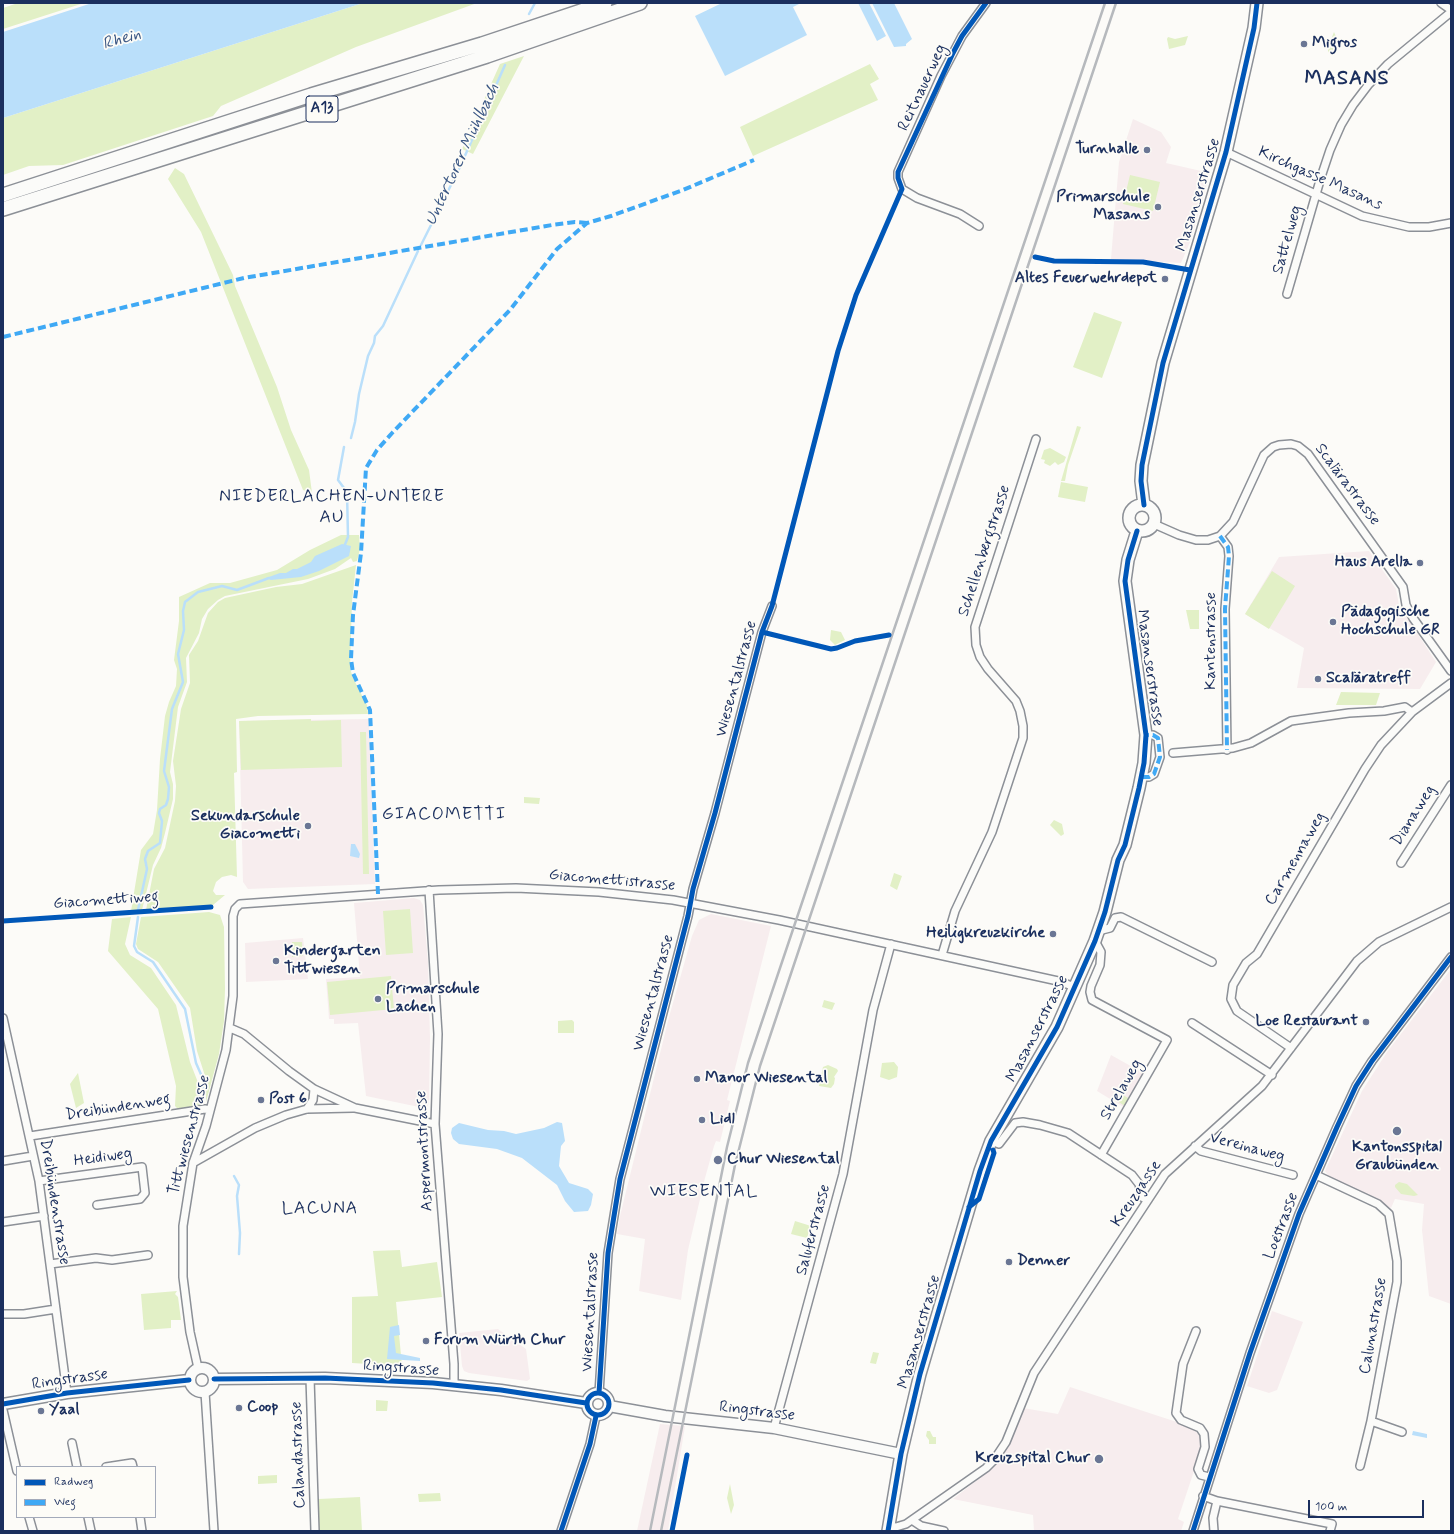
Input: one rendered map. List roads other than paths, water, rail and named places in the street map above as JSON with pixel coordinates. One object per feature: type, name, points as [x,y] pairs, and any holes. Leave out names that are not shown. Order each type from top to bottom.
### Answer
[{"type":"highway","name":"A13","points":[[3,195],[310,95],[482,44],[605,3]]},
{"type":"highway","name":"A13","points":[[3,209],[487,56],[640,3]]},
{"type":"main road","name":"Masanserstrasse","points":[[1144,505],[1141,480],[1142,465],[1163,363],[1226,152],[1237,110],[1258,5]]},
{"type":"main road","points":[[1144,505],[1154,512],[1154,524],[1149,530],[1137,531],[1130,525],[1128,519],[1130,513],[1135,507],[1144,505]]},
{"type":"main road","name":"Masanserstrasse","points":[[888,1529],[901,1454],[922,1367],[976,1183],[991,1141],[1050,1040],[1076,987],[1097,936],[1118,860],[1125,845],[1142,777],[1146,735],[1125,580],[1129,556],[1137,531]]},
{"type":"main road","points":[[198,1368],[210,1371],[214,1379],[212,1387],[205,1392],[200,1393],[192,1388],[189,1380],[192,1373],[198,1368]]},
{"type":"main road","name":"Ringstrasse","points":[[214,1379],[373,1379],[454,1385],[586,1403]]},
{"type":"main road","name":"Ringstrasse","points":[[3,1403],[67,1393],[189,1380]]},
{"type":"main road","points":[[599,1393],[606,1396],[609,1406],[605,1414],[596,1416],[588,1412],[586,1403],[591,1395],[599,1393]]},
{"type":"main road","name":"Ringstrasse","points":[[609,1406],[658,1415],[774,1428],[901,1454]]},
{"type":"street","name":"Reitnauerweg","points":[[979,226],[960,214],[917,198],[902,189],[898,178],[898,172],[941,76],[962,36],[986,3]]},
{"type":"street","points":[[1441,3],[1451,11]]},
{"type":"street","name":"Sattelweg","points":[[1287,294],[1330,150],[1341,125],[1357,100],[1388,64],[1451,11]]},
{"type":"street","name":"Kirchgasse Masans","points":[[1226,152],[1362,216],[1399,226],[1426,227],[1451,223]]},
{"type":"street","name":"Schellenbergstrasse","points":[[942,955],[955,911],[992,832],[1023,738],[1023,726],[1016,701],[988,669],[980,657],[976,645],[975,627],[1036,439]]},
{"type":"street","name":"Scalärastrasse","points":[[1220,536],[1232,522],[1264,455],[1273,447],[1279,445],[1291,444],[1298,446],[1308,454],[1315,463],[1403,587],[1406,605],[1413,618],[1451,670]]},
{"type":"street","points":[[1154,524],[1179,535],[1196,540],[1208,540],[1220,536]]},
{"type":"street","name":"Kantenstrasse","points":[[1220,536],[1228,547],[1229,556],[1226,609],[1227,750]]},
{"type":"street","name":"Wiesentalstrasse","points":[[599,1393],[606,1276],[613,1215],[620,1179],[688,916],[690,903],[762,632],[772,606]]},
{"type":"street","name":"Carmennaweg","points":[[1291,1048],[1237,1011],[1231,999],[1233,985],[1246,963],[1257,954],[1365,769],[1381,745],[1412,712],[1451,683]]},
{"type":"street","points":[[1174,753],[1227,750],[1251,743],[1291,721],[1349,713],[1384,711],[1405,707],[1412,712]]},
{"type":"street","name":"Dianaweg","points":[[1401,863],[1451,785]]},
{"type":"street","name":"Giacomettistrasse","points":[[235,908],[240,904],[251,902],[429,890],[550,889],[599,892],[690,903],[942,955],[1058,981],[1076,987]]},
{"type":"street","name":"Aspermontstrasse","points":[[429,890],[438,1034],[435,1124],[454,1364],[454,1385]]},
{"type":"street","name":"Kreuzgasse","points":[[888,1529],[899,1527],[912,1520],[986,1468],[1000,1452],[1034,1373],[1172,1166],[1252,1096],[1272,1075],[1350,970],[1370,948],[1401,930],[1451,907]]},
{"type":"street","name":"Tittwiesenstrasse","points":[[198,1368],[183,1277],[182,1241],[184,1216],[193,1163],[210,1110],[226,1050],[230,1028],[233,996],[233,917],[235,908]]},
{"type":"street","points":[[1097,936],[1110,928],[1115,918],[1121,917],[1212,962]]},
{"type":"street","name":"Strelaweg","points":[[1097,936],[1101,952],[1101,960],[1091,986],[1090,992],[1092,1000],[1167,1040],[1101,1155]]},
{"type":"street","name":"Saluferstrasse","points":[[774,1428],[838,1197],[873,1010],[891,944]]},
{"type":"street","name":"Loëstrasse","points":[[1193,1531],[1203,1496],[1284,1255],[1299,1214],[1316,1175],[1360,1081],[1383,1046],[1451,957]]},
{"type":"street","name":"Dreibündenstrasse","points":[[3,1018],[5,1039],[30,1136],[39,1181],[67,1393]]},
{"type":"street","points":[[1192,1023],[1272,1075]]},
{"type":"street","points":[[230,1028],[244,1034],[278,1063],[314,1089],[355,1108]]},
{"type":"street","points":[[307,1109],[313,1100],[314,1089]]},
{"type":"street","points":[[193,1163],[255,1128],[286,1115],[307,1109],[355,1108],[435,1124]]},
{"type":"street","name":"Dreibündenweg","points":[[30,1136],[205,1109],[210,1110]]},
{"type":"street","points":[[991,1141],[999,1144],[1015,1123],[1032,1123],[1068,1133],[1137,1179],[1142,1196],[1148,1200]]},
{"type":"street","name":"Vereinaweg","points":[[1195,1146],[1201,1151],[1293,1175]]},
{"type":"street","points":[[3,1161],[33,1156]]},
{"type":"street","name":"Heidiweg","points":[[39,1181],[142,1167],[145,1193],[140,1199],[97,1205]]},
{"type":"street","name":"Calunastrasse","points":[[1316,1175],[1383,1207],[1389,1214],[1391,1226],[1396,1261],[1397,1282],[1371,1421],[1360,1466]]},
{"type":"street","points":[[3,1222],[44,1216]]},
{"type":"street","points":[[50,1264],[96,1258],[112,1260],[148,1255]]},
{"type":"street","points":[[3,1314],[24,1314],[56,1309]]},
{"type":"street","points":[[1196,1331],[1183,1364],[1176,1413],[1181,1420],[1194,1424],[1200,1428],[1204,1434],[1205,1447],[1198,1470],[1201,1475],[1209,1478]]},
{"type":"street","name":"Calandastrasse","points":[[310,1378],[315,1531]]},
{"type":"street","points":[[205,1392],[214,1531]]},
{"type":"street","points":[[3,1403],[6,1441],[16,1468]]},
{"type":"street","points":[[561,1531],[590,1444],[596,1416]]},
{"type":"street","points":[[1371,1421],[1402,1432]]},
{"type":"street","points":[[72,1443],[77,1466]]},
{"type":"street","points":[[119,1466],[132,1465]]},
{"type":"street","points":[[1203,1496],[1217,1501],[1331,1528]]},
{"type":"street","points":[[1214,1531],[1213,1518],[1217,1501]]},
{"type":"street","points":[[29,1518],[30,1530]]},
{"type":"street","points":[[88,1518],[91,1531]]},
{"type":"street","points":[[140,1518],[142,1531]]},
{"type":"street","points":[[912,1520],[921,1526],[944,1531]]},
{"type":"water","name":"Rhein","points":[[92,3],[363,3],[3,118],[3,32]]},
{"type":"water","points":[[722,3],[801,3],[793,7],[807,35],[725,76],[695,16]]},
{"type":"water","points":[[858,3],[869,3],[886,36],[877,41]]},
{"type":"water","points":[[872,3],[894,3],[912,39],[906,44],[906,46],[894,47]]},
{"type":"water","points":[[342,544],[351,546],[349,556],[319,571],[301,577],[271,580],[266,578],[297,569],[311,562],[315,556]]},
{"type":"water","points":[[351,844],[355,844],[360,854],[359,858],[350,856]]},
{"type":"water","points":[[557,1122],[562,1123],[565,1141],[561,1146],[559,1166],[569,1183],[588,1189],[593,1194],[588,1211],[574,1212],[565,1201],[557,1185],[522,1158],[497,1149],[459,1144],[453,1139],[451,1133],[452,1128],[459,1123],[488,1130],[504,1131],[516,1134],[544,1128]]},
{"type":"water","points":[[399,1325],[400,1335],[394,1336],[396,1353],[420,1358],[420,1361],[387,1359],[390,1327]]},
{"type":"water","points":[[1413,1431],[1427,1434],[1427,1438],[1412,1435]]},
{"type":"waterway","name":"Untertorer Mühlbach","points":[[529,14],[535,3]]},
{"type":"waterway","name":"Untertorer Mühlbach","points":[[421,245],[460,167],[505,65]]},
{"type":"waterway","name":"Untertorer Mühlbach","points":[[351,438],[359,394],[368,356],[374,343],[375,336],[383,326],[418,251]]},
{"type":"waterway","name":"Untertorer Mühlbach","points":[[344,447],[338,480],[347,492],[348,537],[344,547]]},
{"type":"waterway","name":"Untertorer Mühlbach","points":[[138,910],[147,869],[145,859],[148,851],[160,843],[162,821],[159,813],[160,809],[166,805],[168,799],[169,787],[164,771],[172,709],[183,682],[178,654],[184,630],[183,611],[185,602],[198,592],[222,586],[237,590],[269,578]]},
{"type":"waterway","name":"Untertorer Mühlbach","points":[[138,917],[134,946],[137,952],[153,962],[185,1009],[196,1063],[203,1079],[204,1098]]},
{"type":"waterway","name":"Untertorer Mühlbach","points":[[234,1176],[239,1185],[237,1196],[240,1233],[239,1254]]},
{"type":"railway","points":[[650,1531],[727,1147],[748,1063],[1105,3]]},
{"type":"railway","points":[[661,1531],[735,1165],[760,1066],[1116,3]]},
{"type":"place","name":"Migros","points":[[1304,44]]},
{"type":"place","name":"Turnhalle","points":[[1147,150]]},
{"type":"place","name":"Primarschule Masans","points":[[1158,207]]},
{"type":"place","name":"Altes Feuerwehrdepot","points":[[1165,279]]},
{"type":"place","name":"Haus Arella","points":[[1420,563]]},
{"type":"place","name":"Pädagogische Hochschule GR","points":[[1333,622]]},
{"type":"place","name":"Scaläratreff","points":[[1318,679]]},
{"type":"place","name":"Sekundarschule Giacometti","points":[[308,826]]},
{"type":"place","name":"Heiligkreuzkirche","points":[[1053,934]]},
{"type":"place","name":"Kindergarten Tittwiesen","points":[[276,961]]},
{"type":"place","name":"Primarschule Lachen","points":[[378,999]]},
{"type":"place","name":"Loe Restaurant","points":[[1366,1022]]},
{"type":"place","name":"Manor Wiesental","points":[[697,1079]]},
{"type":"place","name":"Post 6","points":[[261,1100]]},
{"type":"place","name":"Lidl","points":[[702,1120]]},
{"type":"place","name":"Kantonsspital Graubünden","points":[[1397,1131]]},
{"type":"place","name":"Chur Wiesental","points":[[718,1160]]},
{"type":"place","name":"Denner","points":[[1009,1262]]},
{"type":"place","name":"Forum Würth Chur","points":[[426,1341]]},
{"type":"place","name":"Coop","points":[[239,1408]]},
{"type":"place","name":"Yaal","points":[[41,1411]]},
{"type":"place","name":"Kreuzspital Chur","points":[[1099,1459]]},
{"type":"district","name":"MASANS","points":[[1347,80]]},
{"type":"district","name":"NIEDERLACHEN-UNTERE AU","points":[[332,507]]},
{"type":"district","name":"GIACOMETTI","points":[[444,815]]},
{"type":"district","name":"WIESENTAL","points":[[704,1192]]},
{"type":"district","name":"LACUNA","points":[[320,1209]]}]
